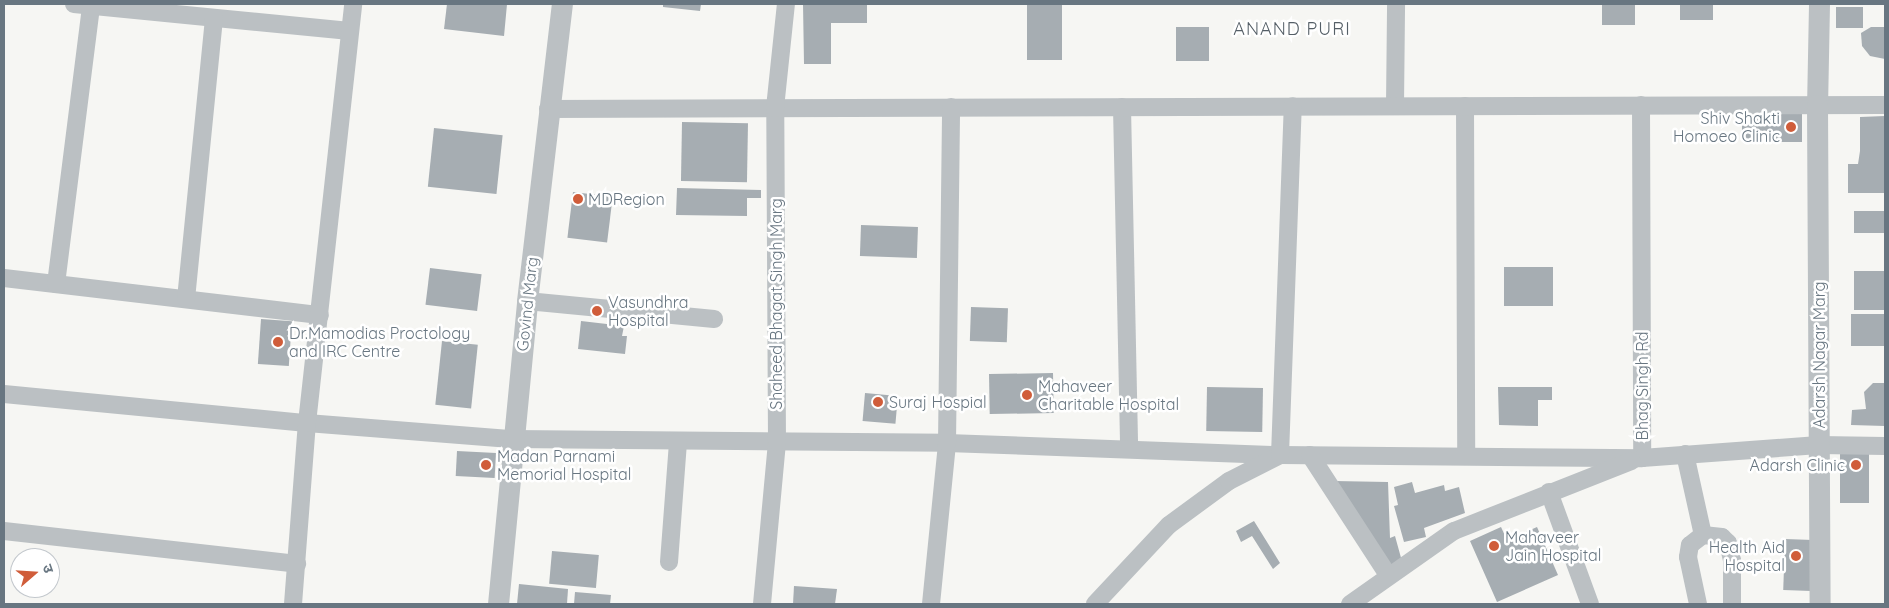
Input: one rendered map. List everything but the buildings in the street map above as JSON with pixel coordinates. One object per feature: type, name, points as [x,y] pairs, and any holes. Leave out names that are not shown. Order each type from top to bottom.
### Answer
[{"type":"street","points":[[293,604],[307,423],[353,4]]},
{"type":"street","name":"Govind Marg","points":[[498,604],[512,439],[548,109],[562,4]]},
{"type":"street","name":"Shaheed Bhagat Singh Marg","points":[[762,604],[777,442],[775,108],[786,4]]},
{"type":"street","points":[[1395,106],[1396,4]]},
{"type":"street","name":"Adarsh Nagar Marg","points":[[1819,4],[1817,105],[1820,604]]},
{"type":"street","points":[[56,284],[83,5],[350,31]]},
{"type":"street","points":[[186,299],[214,18]]},
{"type":"street","name":"Bhag Singh Rd","points":[[1350,604],[1388,575],[1454,531],[1549,492],[1642,458],[1641,105]]},
{"type":"street","points":[[548,109],[1885,105]]},
{"type":"street","points":[[1280,455],[1293,106]]},
{"type":"street","points":[[1465,106],[1466,456]]},
{"type":"street","points":[[931,604],[948,443],[951,107]]},
{"type":"street","points":[[1122,107],[1129,449]]},
{"type":"street","points":[[4,278],[320,315]]},
{"type":"street","points":[[527,301],[714,319]]},
{"type":"street","points":[[4,394],[307,423],[512,439],[948,443],[1280,455],[1642,458],[1819,444],[1885,446]]},
{"type":"street","points":[[669,562],[678,441]]},
{"type":"street","points":[[1685,454],[1703,535]]},
{"type":"street","points":[[1095,604],[1169,525],[1229,481],[1280,455]]},
{"type":"street","points":[[1310,455],[1388,575]]},
{"type":"street","points":[[1549,492],[1590,604]]},
{"type":"street","points":[[4,531],[297,564]]},
{"type":"street","points":[[1698,604],[1688,557],[1690,545],[1703,535],[1722,537],[1728,543],[1732,561],[1732,604]]},
{"type":"place","name":"Shiv Shakti Homoeo Clinic","points":[[1791,127]]},
{"type":"place","name":"MDRegion","points":[[578,199]]},
{"type":"place","name":"Vasundhra Hospital","points":[[597,311]]},
{"type":"place","name":"Dr.Mamodias Proctology and IRC Centre","points":[[278,342]]},
{"type":"place","name":"Mahaveer Charitable Hospital","points":[[1027,395]]},
{"type":"place","name":"Suraj Hospial","points":[[878,402]]},
{"type":"place","name":"Madan Parnami Memorial Hospital","points":[[486,465]]},
{"type":"place","name":"Adarsh Clinic","points":[[1856,465]]},
{"type":"place","name":"Mahaveer Jain Hospital","points":[[1494,546]]},
{"type":"place","name":"Health Aid Hospital","points":[[1796,556]]},
{"type":"district","name":"ANAND PURI","points":[[1292,29]]}]
